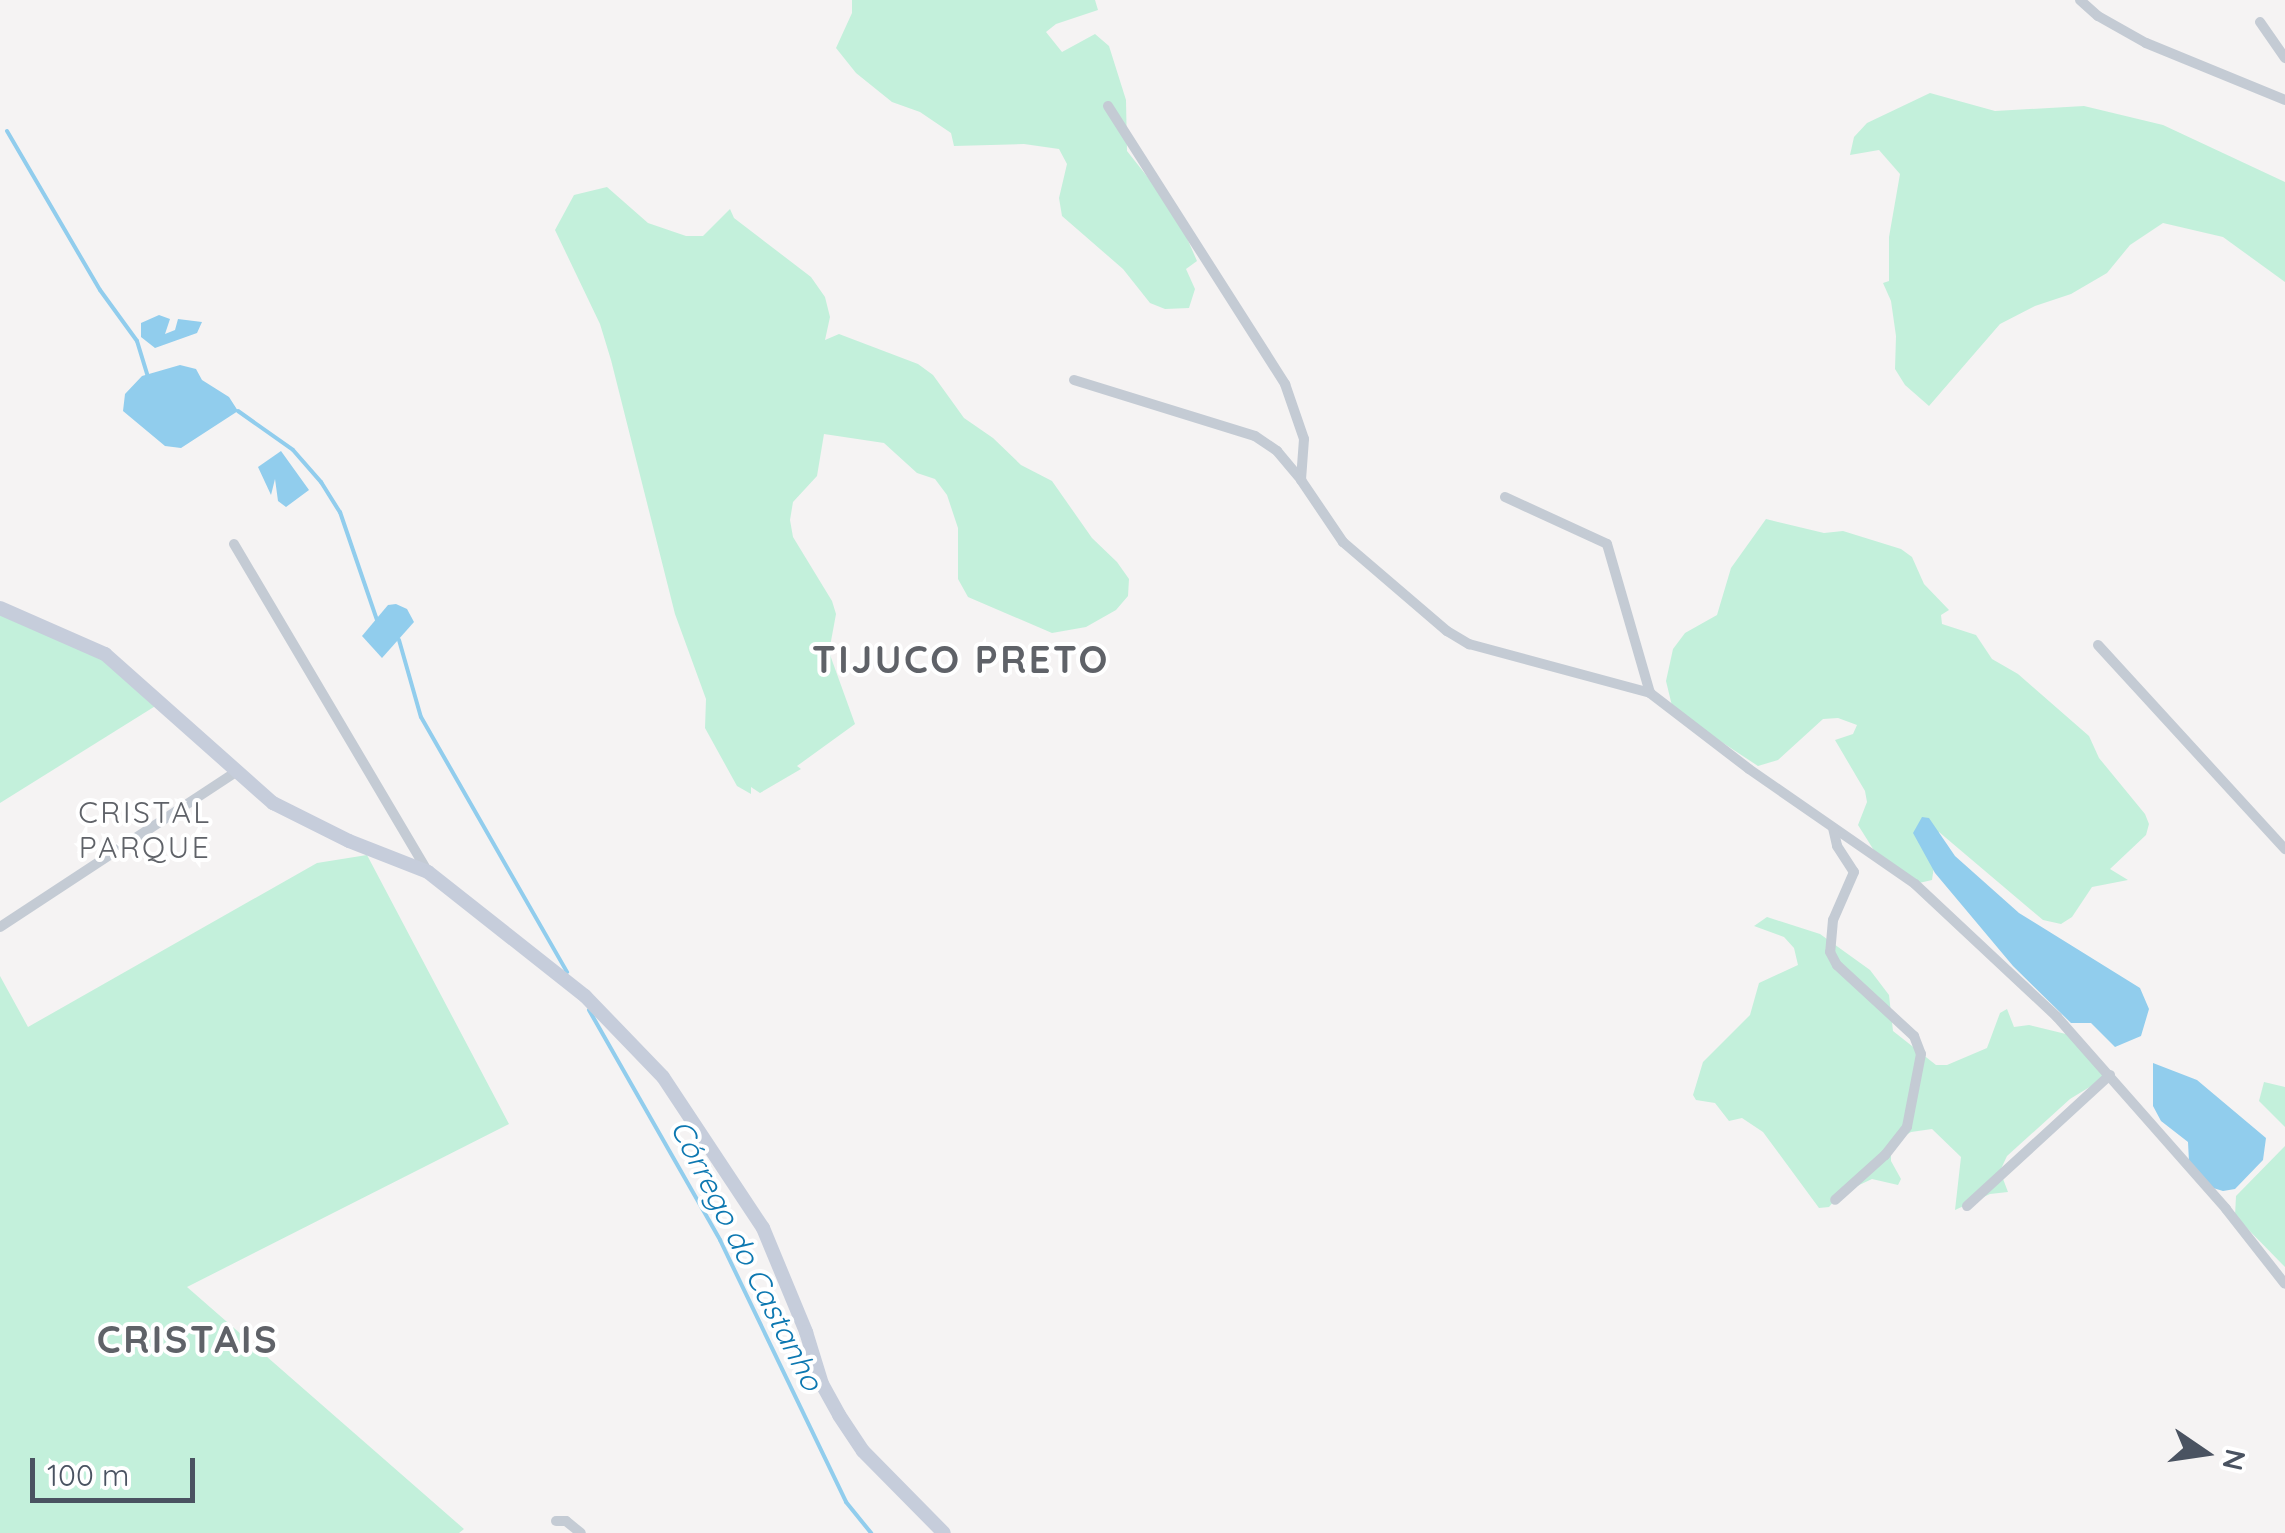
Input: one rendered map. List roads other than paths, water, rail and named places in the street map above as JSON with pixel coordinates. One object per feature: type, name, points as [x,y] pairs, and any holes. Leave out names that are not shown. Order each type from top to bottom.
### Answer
[{"type":"main road","points":[[0,608],[116,661],[236,772],[296,816],[428,872],[585,996],[663,1077],[763,1228],[806,1332],[822,1384],[839,1415],[864,1451],[944,1533]]},
{"type":"street","points":[[2080,0],[2098,16],[2146,43],[2285,100]]},
{"type":"street","points":[[2260,22],[2285,58]]},
{"type":"street","points":[[1108,106],[1285,384],[1304,439],[1302,480]]},
{"type":"street","points":[[1074,380],[1255,436],[1277,451],[1302,480],[1342,542],[1447,632],[1470,644],[1650,693],[1915,884],[2057,1017],[2285,1284]]},
{"type":"street","points":[[1505,497],[1607,544],[1650,693]]},
{"type":"street","points":[[234,544],[428,872]]},
{"type":"street","points":[[2098,645],[2285,848]]},
{"type":"street","points":[[0,927],[236,772]]},
{"type":"street","points":[[1833,826],[1837,846],[1854,872],[1833,920],[1830,952],[1836,965],[1914,1036],[1921,1054],[1907,1127],[1885,1156],[1835,1200]]},
{"type":"street","points":[[1967,1206],[2110,1076]]},
{"type":"street","points":[[556,1521],[566,1520],[581,1533]]},
{"type":"water","points":[[159,315],[170,319],[165,334],[175,330],[178,319],[202,322],[197,333],[155,348],[141,337],[141,323]]},
{"type":"water","points":[[180,365],[196,369],[202,380],[229,397],[238,411],[181,448],[165,446],[123,411],[125,394],[142,376]]},
{"type":"water","points":[[281,451],[309,490],[286,507],[278,501],[275,479],[271,495],[258,467]]},
{"type":"water","points":[[388,605],[407,609],[414,622],[382,658],[362,636]]},
{"type":"water","points":[[1922,817],[1929,818],[1955,856],[2019,913],[2140,988],[2149,1009],[2141,1036],[2115,1047],[2091,1023],[2071,1023],[2013,966],[1935,873],[1913,833]]},
{"type":"water","points":[[2153,1063],[2197,1080],[2266,1138],[2263,1160],[2235,1189],[2210,1187],[2189,1162],[2188,1142],[2161,1121],[2153,1106]]},
{"type":"waterway","points":[[7,131],[100,290],[137,341],[148,376]]},
{"type":"waterway","name":"Córrego do Castanho","points":[[238,411],[293,450],[321,482],[340,512],[377,620]]},
{"type":"waterway","name":"Córrego do Castanho","points":[[399,640],[421,717],[567,972]]},
{"type":"waterway","name":"Córrego do Castanho","points":[[589,1010],[720,1240],[846,1502],[871,1533]]},
{"type":"district","name":"TIJUCO PRETO","points":[[961,660]]},
{"type":"district","name":"CRISTAL PARQUE","points":[[145,829]]},
{"type":"district","name":"CRISTAIS","points":[[188,1340]]}]
